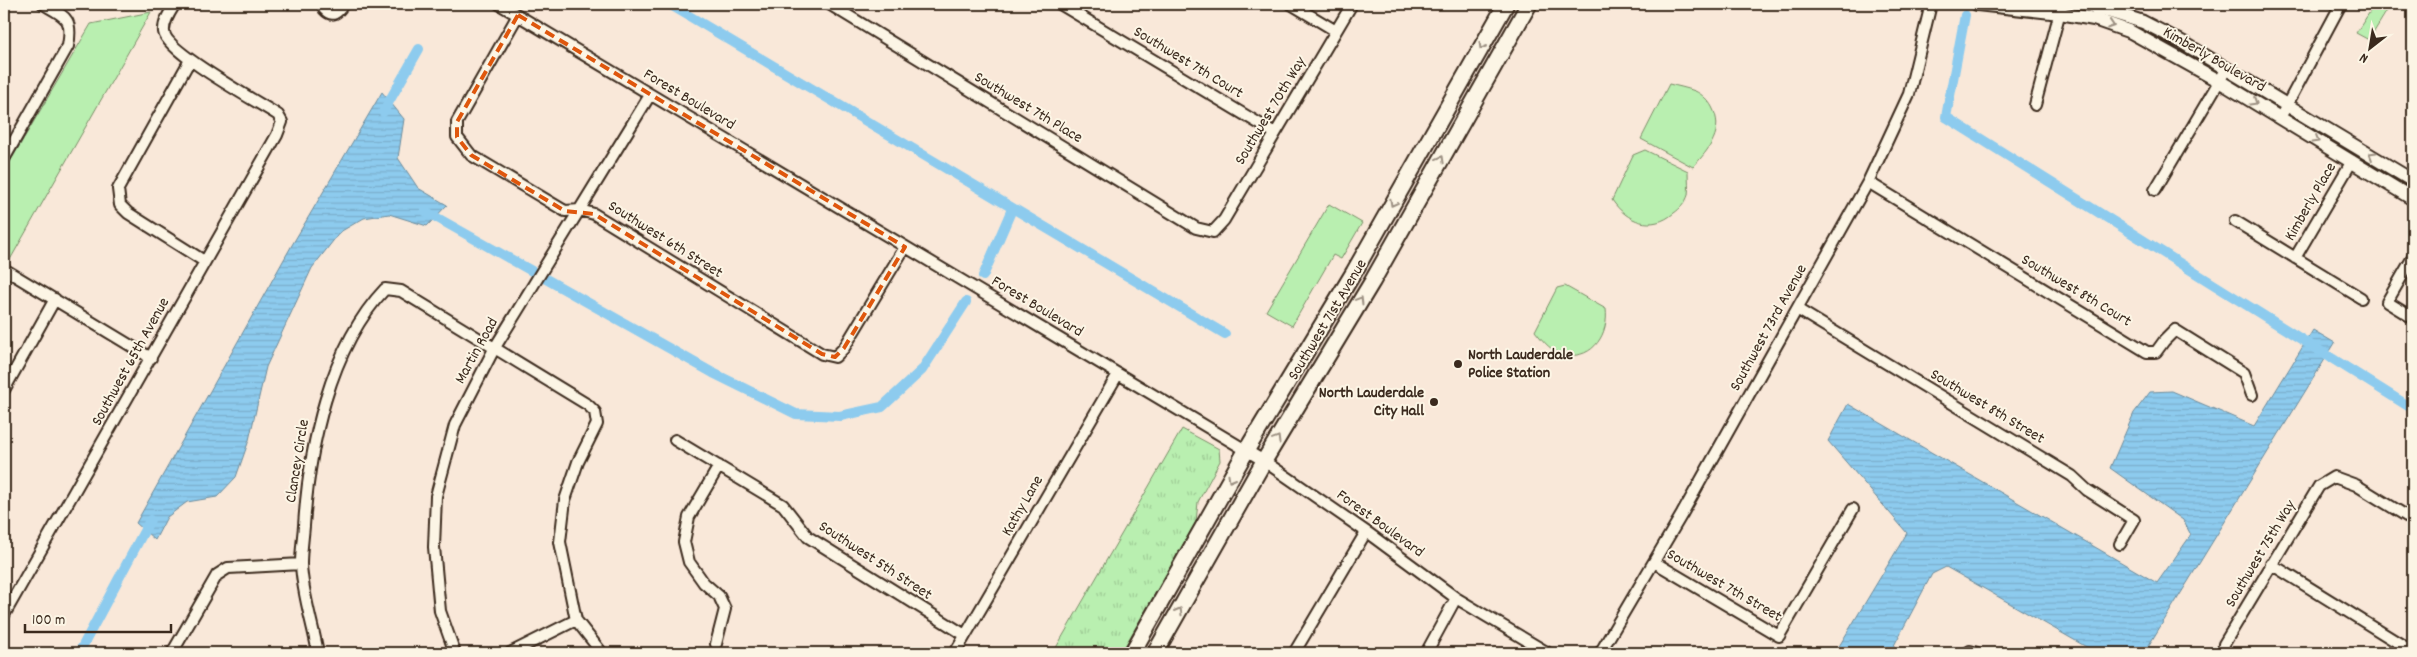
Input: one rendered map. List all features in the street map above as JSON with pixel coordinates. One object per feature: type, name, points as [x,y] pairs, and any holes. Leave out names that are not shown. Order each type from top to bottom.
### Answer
[{"type":"main road","name":"Southwest 71st Avenue","points":[[1132,653],[1246,451],[1354,272],[1506,4]]},
{"type":"main road","name":"Southwest 71st Avenue","points":[[1155,653],[1264,461],[1372,282],[1529,4]]},
{"type":"street","points":[[4,159],[68,46],[71,28],[66,18],[43,4]]},
{"type":"street","points":[[175,4],[166,21],[164,34],[173,47],[190,60],[118,188],[120,205],[128,213],[204,261]]},
{"type":"street","points":[[324,4],[324,9],[328,14],[339,12],[343,4]]},
{"type":"street","name":"Forest Boulevard","points":[[499,4],[1264,461],[1456,598],[1548,653]]},
{"type":"street","name":"Southwest 7th Court","points":[[1060,4],[1275,133]]},
{"type":"street","points":[[1291,4],[1336,31]]},
{"type":"street","name":"Southwest 70th Way","points":[[1213,232],[1224,220],[1352,4]]},
{"type":"street","name":"Southwest 73rd Avenue","points":[[1600,653],[1798,309],[1868,182],[1910,94],[1931,4]]},
{"type":"street","name":"Kimberly Boulevard","points":[[1977,4],[2061,8],[2131,32],[2219,81],[2413,199]]},
{"type":"street","name":"Kimberly Boulevard","points":[[2086,4],[2143,22],[2288,104],[2413,181]]},
{"type":"street","points":[[2280,118],[2341,4]]},
{"type":"street","name":"Southwest 7th Place","points":[[835,5],[1196,228],[1213,232]]},
{"type":"street","points":[[2035,105],[2061,8]]},
{"type":"street","name":"Southwest 6th Street","points":[[518,15],[456,122],[457,136],[471,155],[565,211],[580,210],[594,214],[822,354],[835,357],[844,348],[905,247]]},
{"type":"street","name":"Southwest 65th Avenue","points":[[4,616],[277,135],[282,122],[278,115],[190,60]]},
{"type":"street","points":[[2155,190],[2226,68]]},
{"type":"street","name":"Martin Road","points":[[455,653],[440,611],[434,547],[436,496],[454,425],[494,348],[650,95]]},
{"type":"street","name":"Kimberly Place","points":[[2296,258],[2352,161]]},
{"type":"street","name":"Southwest 8th Court","points":[[1868,182],[2147,352],[2156,352],[2175,330],[2244,373],[2252,395]]},
{"type":"street","name":"Kimberly Place","points":[[2235,221],[2361,298]]},
{"type":"street","points":[[2413,257],[2387,302],[2413,318]]},
{"type":"street","points":[[4,269],[151,358]]},
{"type":"street","name":"Clancey Circle","points":[[318,653],[301,564],[307,486],[322,411],[340,360],[372,303],[384,289],[401,291],[494,348]]},
{"type":"street","points":[[4,390],[55,299]]},
{"type":"street","name":"Southwest 8th Street","points":[[1798,309],[2072,476],[2087,490],[2134,520],[2120,544]]},
{"type":"street","points":[[494,348],[588,405],[595,412],[597,424],[578,462],[565,500],[560,542],[576,620],[602,653]]},
{"type":"street","name":"Kathy Lane","points":[[955,653],[1118,374]]},
{"type":"street","name":"Southwest 5th Street","points":[[675,440],[783,505],[808,537],[965,635]]},
{"type":"street","points":[[716,644],[725,609],[720,596],[704,583],[689,562],[684,542],[689,517],[719,466]]},
{"type":"street","name":"Southwest 75th Way","points":[[2223,653],[2224,644],[2319,486],[2334,477],[2356,485],[2413,520]]},
{"type":"street","name":"Southwest 7th Street","points":[[1654,562],[1780,636],[1853,509]]},
{"type":"street","points":[[1294,653],[1366,532]]},
{"type":"street","points":[[172,653],[217,575],[228,568],[301,564]]},
{"type":"street","points":[[2271,564],[2413,652]]},
{"type":"street","points":[[4,592],[14,598]]},
{"type":"street","points":[[1426,653],[1456,598]]},
{"type":"street","points":[[510,653],[576,620]]},
{"type":"highlighted area","points":[[518,15],[905,247],[844,348],[835,357],[822,354],[594,214],[565,211],[471,155],[457,137],[457,122]]},
{"type":"green space","points":[[2375,4],[2391,4],[2369,40],[2356,33]]},
{"type":"green space","points":[[151,12],[7,265],[4,263],[4,172],[91,24]]},
{"type":"green space","points":[[1669,84],[1700,94],[1709,102],[1716,116],[1716,132],[1713,139],[1705,153],[1693,167],[1641,139]]},
{"type":"green space","points":[[1645,150],[1688,171],[1688,195],[1686,200],[1666,219],[1649,223],[1632,219],[1618,208],[1612,200],[1633,155]]},
{"type":"green space","points":[[1329,204],[1362,223],[1341,259],[1333,255],[1292,326],[1266,311]]},
{"type":"green space","points":[[1565,286],[1606,309],[1605,327],[1598,342],[1592,349],[1576,355],[1556,352],[1535,331],[1557,288]]},
{"type":"green space","points":[[1182,429],[1219,449],[1220,461],[1198,502],[1196,522],[1121,653],[1053,653]]},
{"type":"water","points":[[382,92],[404,119],[398,158],[418,188],[447,205],[427,226],[389,214],[364,218],[340,232],[312,268],[266,367],[249,440],[236,477],[217,497],[187,502],[167,517],[155,540],[136,523],[292,245]]},
{"type":"water","points":[[2313,330],[2335,343],[2144,653],[2097,653],[1946,567],[1932,574],[1890,653],[1835,653],[1907,533],[1828,441],[1848,404],[2157,583],[2191,535],[2183,520],[2110,468],[2134,413],[2150,392],[2172,391],[2254,426]]},
{"type":"waterway","points":[[669,4],[1225,334]]},
{"type":"waterway","points":[[1965,15],[1946,117],[2413,409]]},
{"type":"waterway","points":[[383,112],[419,49]]},
{"type":"waterway","points":[[983,276],[1012,209]]},
{"type":"waterway","points":[[425,211],[713,373],[796,414],[840,416],[882,407],[922,370],[966,302]]},
{"type":"waterway","points":[[79,653],[150,520]]},
{"type":"place","name":"North Lauderdale Police Station","points":[[1458,364]]},
{"type":"place","name":"North Lauderdale City Hall","points":[[1434,402]]}]
